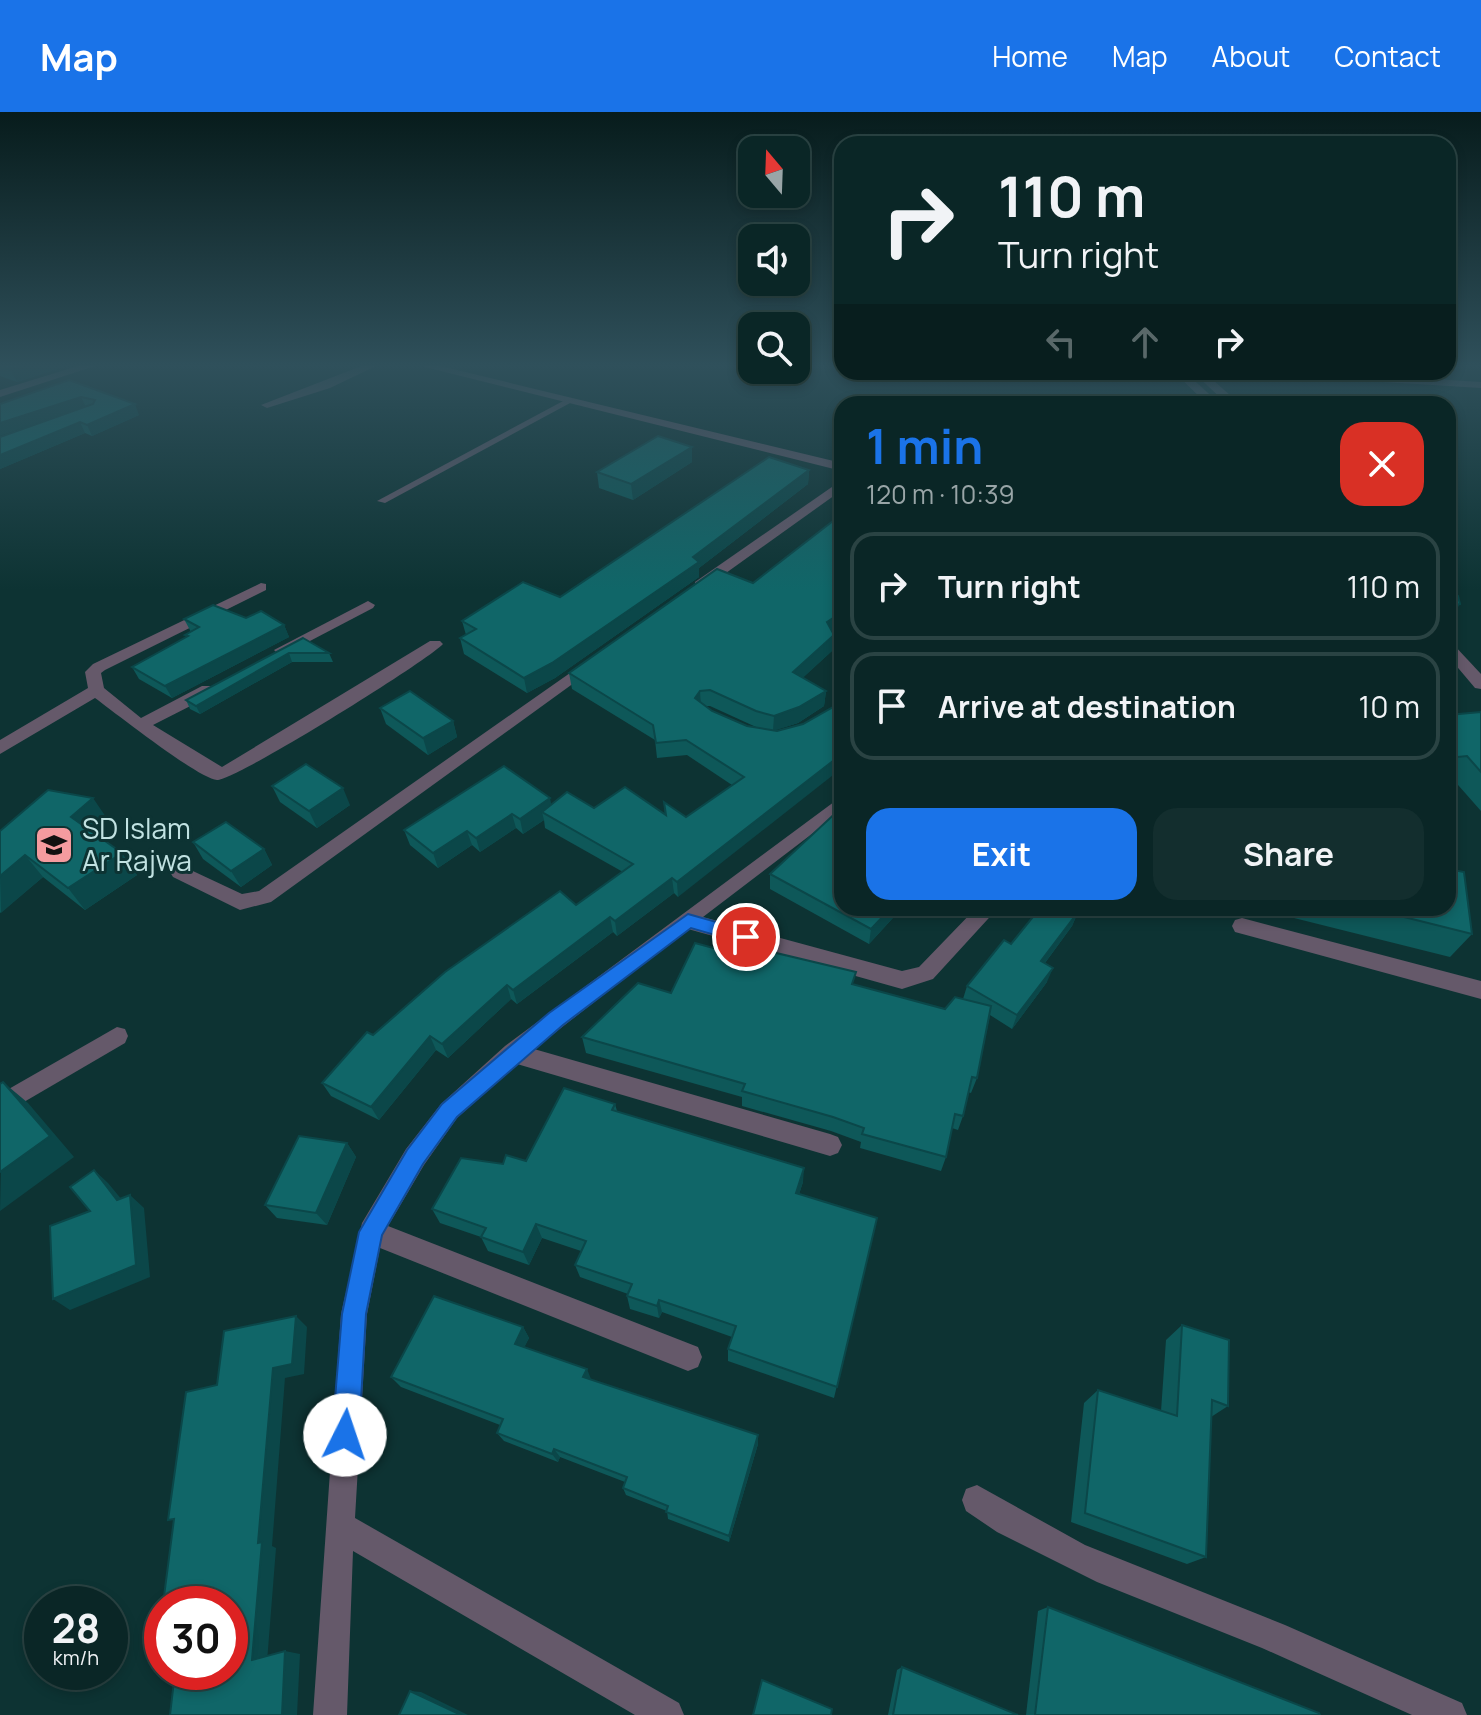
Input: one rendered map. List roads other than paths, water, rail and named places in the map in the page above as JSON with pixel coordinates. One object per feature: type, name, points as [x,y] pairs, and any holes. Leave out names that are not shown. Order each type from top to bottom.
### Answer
[{"type":"street","points":[[727,440],[834,465]]},
{"type":"street","points":[[687,594],[834,490]]},
{"type":"street","points":[[261,587],[99,667],[92,677],[96,690],[210,773],[226,773],[255,758],[435,644]]},
{"type":"street","points":[[261,661],[368,605]]},
{"type":"street","points":[[1456,647],[1481,664]]},
{"type":"street","points":[[180,872],[240,902],[264,897],[610,649]]},
{"type":"street","points":[[1456,650],[1481,684]]},
{"type":"street","points":[[140,725],[221,683]]},
{"type":"street","points":[[0,748],[96,690]]},
{"type":"street","points":[[330,1715],[354,1314],[371,1232],[415,1157],[449,1111],[513,1053],[834,808]]},
{"type":"street","points":[[688,921],[902,980],[926,973],[980,916]]},
{"type":"street","points":[[1242,926],[1481,990]]},
{"type":"street","points":[[0,1106],[117,1036]]},
{"type":"street","points":[[513,1053],[830,1145]]},
{"type":"street","points":[[371,1232],[688,1357]]},
{"type":"street","points":[[977,1500],[1010,1524],[1065,1552],[1249,1626],[1450,1715]]},
{"type":"street","points":[[339,1526],[667,1715]]},
{"type":"lane","points":[[382,501],[497,440]]},
{"type":"place","name":"SD Islam Ar Rajwa","points":[[54,845]]}]
